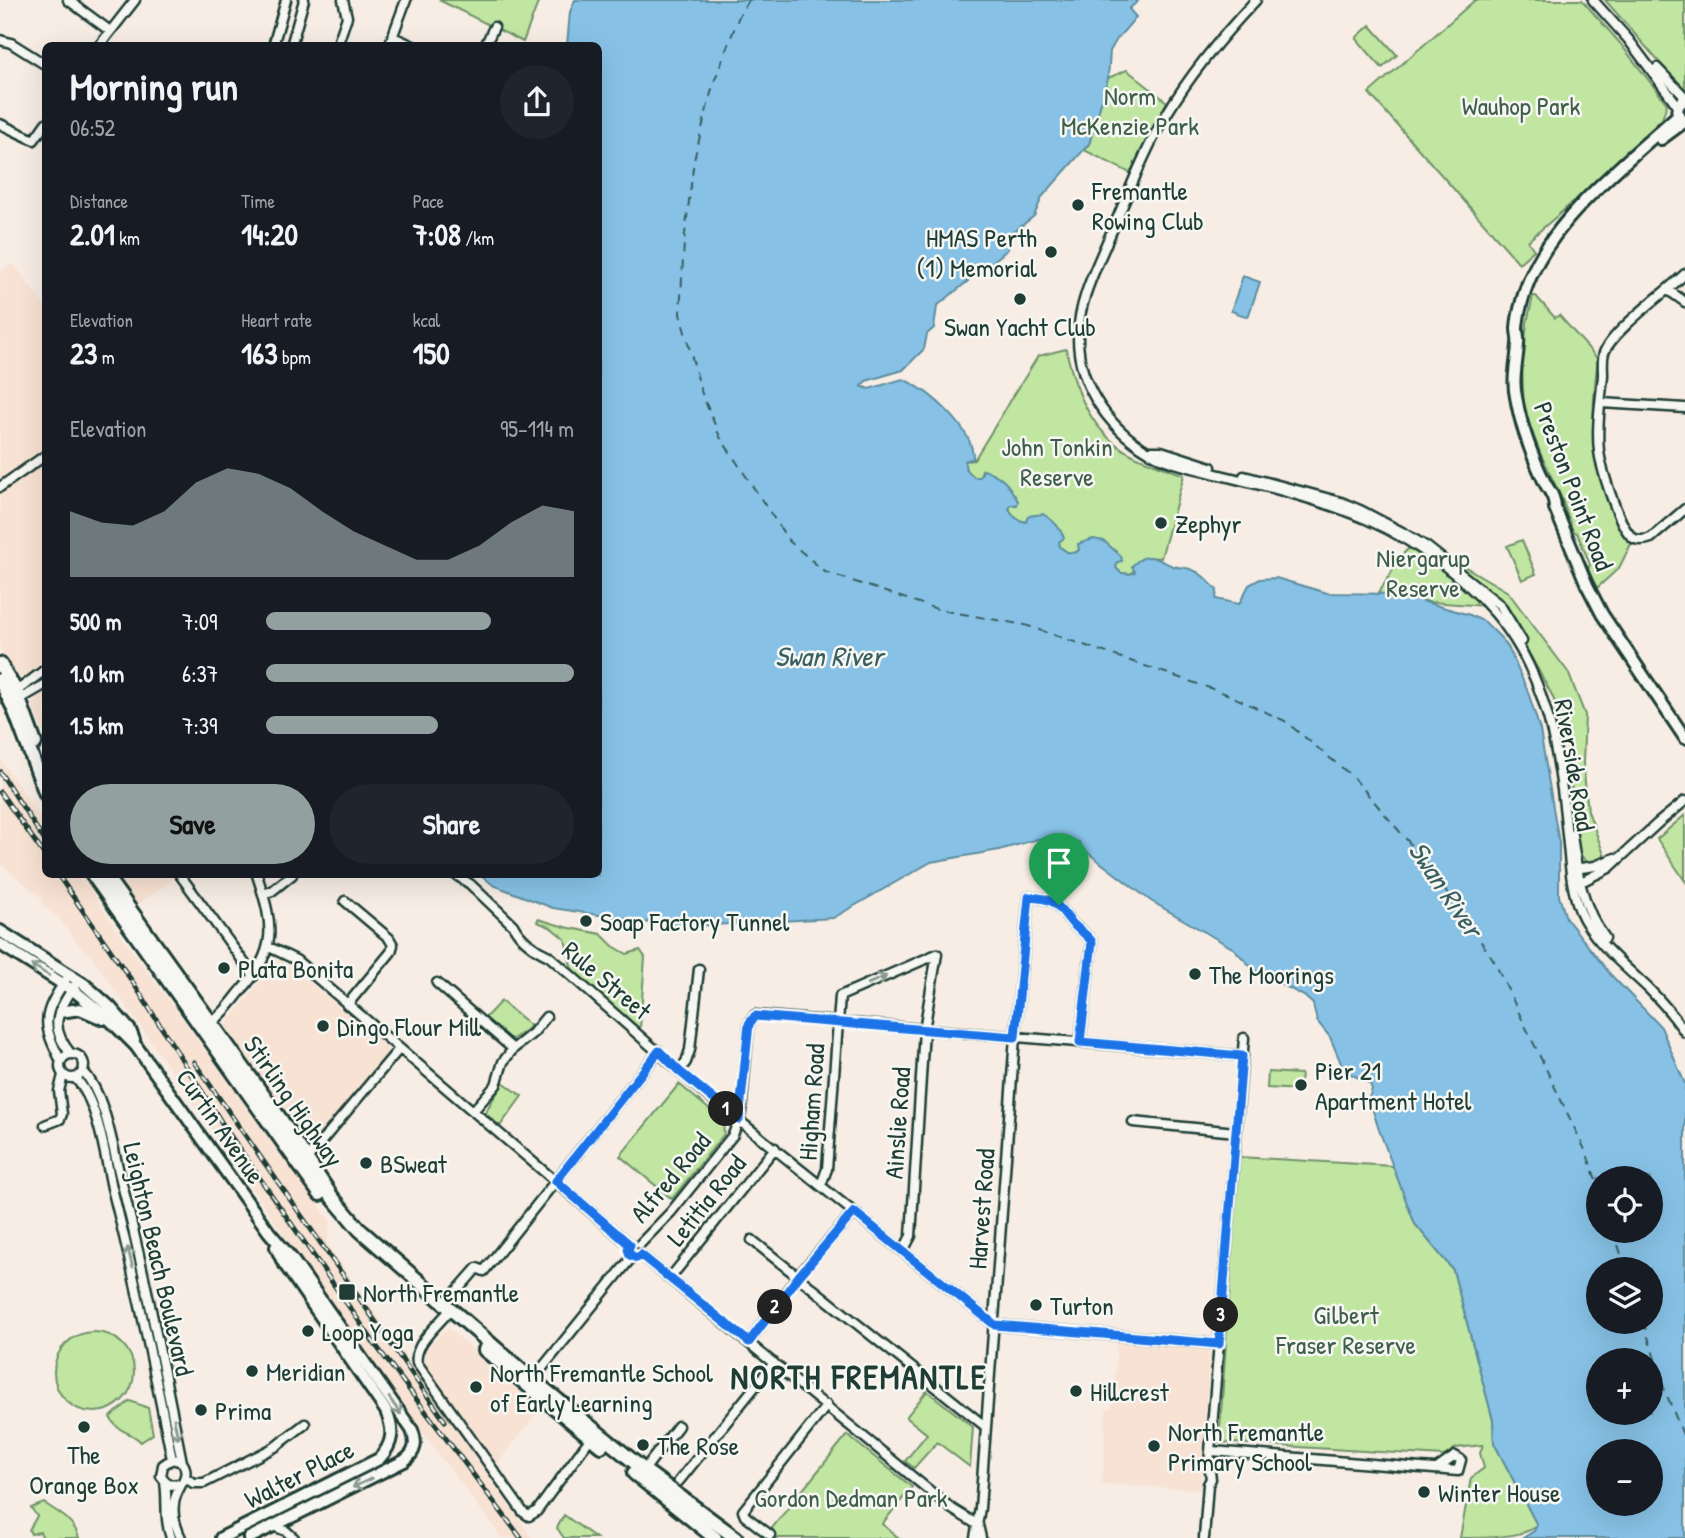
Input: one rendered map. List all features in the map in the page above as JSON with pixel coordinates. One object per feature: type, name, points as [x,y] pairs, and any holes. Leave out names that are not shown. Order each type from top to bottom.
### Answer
[{"type":"highway","points":[[0,664],[42,761]]},
{"type":"highway","points":[[0,680],[14,698],[42,782]]},
{"type":"highway","name":"Stirling Highway","points":[[95,878],[208,1026]]},
{"type":"highway","name":"Stirling Highway","points":[[107,878],[304,1162],[360,1230],[448,1313],[715,1538]]},
{"type":"highway","name":"Stirling Highway","points":[[593,1434],[736,1538]]},
{"type":"main road","name":"Preston Point Road","points":[[1683,111],[1648,149],[1607,186],[1548,256],[1528,305],[1520,377],[1530,430],[1557,491],[1590,581],[1653,684],[1685,729]]},
{"type":"main road","name":"Preston Point Road","points":[[1683,111],[1609,176],[1539,259],[1528,285],[1518,325],[1514,368],[1515,394],[1528,442],[1552,494],[1555,508],[1590,593],[1685,738]]},
{"type":"main road","name":"Curtin Avenue","points":[[0,931],[74,976],[110,1007],[130,1030],[136,1046]]},
{"type":"main road","name":"Curtin Avenue","points":[[0,944],[67,987],[115,1025],[136,1046],[292,1259],[406,1421],[416,1445]]},
{"type":"main road","points":[[60,1012],[80,1009],[115,1025]]},
{"type":"main road","name":"Curtin Avenue","points":[[269,1231],[283,1262],[386,1410],[393,1429],[391,1442]]},
{"type":"main road","name":"Walter Place","points":[[221,1538],[379,1459],[391,1442]]},
{"type":"main road","name":"Walter Place","points":[[249,1538],[404,1461],[416,1445]]},
{"type":"street","points":[[68,0],[110,30]]},
{"type":"street","points":[[102,42],[135,0]]},
{"type":"street","points":[[274,42],[286,0]]},
{"type":"street","points":[[292,42],[304,0]]},
{"type":"street","points":[[338,42],[347,17],[343,0]]},
{"type":"street","name":"Riverside Road","points":[[1256,0],[1221,37],[1166,116],[1089,284],[1082,308],[1079,341],[1081,364],[1091,390],[1115,426],[1150,451],[1161,451],[1362,510],[1427,547],[1500,605],[1531,658],[1547,696],[1559,739],[1579,908],[1590,928],[1663,1003],[1685,1032]]},
{"type":"street","points":[[1594,0],[1628,39],[1683,111]]},
{"type":"street","points":[[391,41],[406,1]]},
{"type":"street","points":[[487,42],[494,27]]},
{"type":"street","points":[[0,40],[11,43],[42,62]]},
{"type":"street","points":[[0,124],[34,140],[42,129]]},
{"type":"street","points":[[1685,274],[1620,332],[1604,353],[1599,449],[1606,482],[1623,524],[1633,538],[1644,541],[1651,538],[1685,509]]},
{"type":"street","points":[[1668,290],[1685,302]]},
{"type":"street","points":[[1601,403],[1685,408]]},
{"type":"street","points":[[0,487],[42,458]]},
{"type":"street","points":[[14,698],[42,673]]},
{"type":"street","points":[[14,698],[42,686]]},
{"type":"street","points":[[1576,884],[1609,868],[1685,801]]},
{"type":"street","points":[[1573,869],[1595,866],[1621,856]]},
{"type":"street","points":[[182,878],[254,976]]},
{"type":"street","points":[[208,1026],[254,976],[269,947],[270,919],[258,878]]},
{"type":"street","points":[[263,894],[272,891],[288,878]]},
{"type":"street","name":"Rule Street","points":[[461,878],[513,925],[516,932],[529,944],[549,956],[679,1071],[995,1325]]},
{"type":"street","name":"Riverside Road","points":[[1576,884],[1603,936],[1685,1023]]},
{"type":"street","name":"Harvest Road","points":[[975,1538],[995,1325],[1015,1037],[1029,897],[1046,898],[1056,903],[1092,942],[1080,1042]]},
{"type":"street","points":[[345,901],[389,938],[393,945],[391,952],[347,1005]]},
{"type":"street","points":[[269,947],[296,960],[630,1245]]},
{"type":"street","name":"Higham Road","points":[[821,1185],[827,1169],[840,996],[937,954]]},
{"type":"street","name":"Ainslie Road","points":[[903,1251],[911,1236],[924,1030],[937,954]]},
{"type":"street","points":[[679,1071],[690,1050],[699,969]]},
{"type":"street","points":[[74,976],[47,1015],[47,1031],[61,1060],[60,1069],[63,1074],[68,1078],[75,1078],[83,1071]]},
{"type":"street","points":[[437,983],[513,1049]]},
{"type":"street","points":[[60,1012],[67,987]]},
{"type":"street","name":"Leighton Beach Boulevard","points":[[60,1012],[56,1028],[59,1039],[71,1054],[82,1059],[83,1071],[93,1082],[108,1129],[143,1267],[182,1462]]},
{"type":"street","name":"Alfred Road","points":[[640,1244],[663,1222],[726,1145],[739,1120],[749,1024],[755,1016],[838,1021]]},
{"type":"street","points":[[473,1111],[496,1085],[503,1062],[513,1049],[546,1017]]},
{"type":"street","points":[[838,1021],[1242,1056]]},
{"type":"street","points":[[1204,1538],[1208,1484],[1211,1479],[1209,1464],[1244,1038]]},
{"type":"street","points":[[304,1162],[399,1049]]},
{"type":"street","points":[[455,1293],[477,1268],[484,1271],[659,1051]]},
{"type":"street","points":[[61,1060],[71,1054]]},
{"type":"street","points":[[45,1125],[60,1119],[62,1114],[59,1091],[63,1074]]},
{"type":"street","name":"Leighton Beach Boulevard","points":[[75,1078],[85,1088],[99,1132],[150,1344],[172,1459]]},
{"type":"street","points":[[1133,1122],[1236,1132]]},
{"type":"street","name":"Letitia Road","points":[[670,1278],[775,1148]]},
{"type":"street","points":[[749,1342],[799,1276],[854,1212]]},
{"type":"street","points":[[752,1240],[986,1427]]},
{"type":"street","points":[[640,1244],[643,1249],[641,1255],[632,1257],[628,1251],[630,1245],[640,1244]]},
{"type":"street","points":[[641,1255],[952,1509],[978,1525]]},
{"type":"street","name":"Alfred Road","points":[[530,1383],[632,1257]]},
{"type":"street","points":[[448,1313],[419,1348],[417,1363],[523,1513],[529,1516],[537,1511],[593,1434]]},
{"type":"street","points":[[995,1325],[1219,1344]]},
{"type":"street","points":[[680,1480],[774,1363]]},
{"type":"street","points":[[770,1535],[745,1516],[743,1511],[827,1405]]},
{"type":"street","points":[[165,1482],[169,1485],[183,1481],[204,1483],[275,1447],[305,1424]]},
{"type":"street","points":[[644,1470],[678,1426]]},
{"type":"street","points":[[1212,1451],[1438,1468]]},
{"type":"street","points":[[171,1538],[167,1522],[167,1495],[161,1469],[172,1459],[182,1462],[187,1469],[174,1512],[181,1538]]},
{"type":"street","name":"Harvest Road","points":[[978,1525],[981,1538]]},
{"type":"street","points":[[273,1526],[286,1531],[294,1538]]},
{"type":"shaded area","points":[[13,263],[42,303],[42,662],[25,675],[17,677],[0,649],[0,273]]},
{"type":"shaded area","points":[[42,694],[42,729],[32,704]]},
{"type":"shaded area","points":[[0,758],[42,820],[42,878],[82,878],[127,944],[331,1222],[327,1244],[532,1538],[502,1538],[337,1312],[94,959],[79,945],[58,917],[43,906],[42,898],[0,863]]},
{"type":"shaded area","points":[[114,878],[175,878],[135,907]]},
{"type":"shaded area","points":[[278,960],[291,967],[387,1047],[387,1054],[310,1145],[225,1026]]},
{"type":"shaded area","name":"North Fremantle School of Early Learning","points":[[449,1328],[540,1409],[494,1468],[423,1365],[425,1351]]},
{"type":"shaded area","name":"North Fremantle Primary School","points":[[1117,1341],[1205,1348],[1210,1353],[1200,1490],[1102,1484],[1106,1409],[1112,1408]]},
{"type":"green space","points":[[439,0],[539,0],[523,42]]},
{"type":"green space","name":"Wauhop Park","points":[[1475,0],[1582,0],[1667,104],[1662,119],[1602,177],[1528,241],[1534,250],[1519,263],[1369,93]]},
{"type":"green space","points":[[1605,0],[1685,0],[1685,90],[1680,86]]},
{"type":"green space","points":[[1370,25],[1397,55],[1382,68],[1356,38]]},
{"type":"green space","name":"Norm McKenzie Park","points":[[1127,70],[1167,102],[1130,173],[1084,150],[1089,144],[1108,78]]},
{"type":"green space","points":[[1533,296],[1536,296],[1555,318],[1559,315],[1598,359],[1593,409],[1596,454],[1608,497],[1632,542],[1619,568],[1597,588],[1588,570],[1590,564],[1577,533],[1573,531],[1524,410],[1522,366]]},
{"type":"green space","name":"John Tonkin Reserve","points":[[1066,349],[1080,396],[1106,436],[1145,461],[1184,475],[1161,558],[1148,557],[1130,574],[1121,573],[1116,568],[1117,562],[1079,550],[1074,553],[1067,552],[1060,547],[1059,542],[1026,522],[1018,521],[1009,509],[1011,505],[982,470],[980,477],[974,477],[964,467],[965,461],[974,460],[1038,356]]},
{"type":"green space","name":"Niergarup Reserve","points":[[1418,539],[1508,592],[1568,672],[1585,715],[1583,763],[1588,811],[1606,860],[1588,866],[1577,848],[1568,750],[1553,697],[1512,622],[1487,606],[1429,602],[1397,594],[1378,594],[1403,554]]},
{"type":"green space","points":[[1522,540],[1536,574],[1522,580],[1507,546]]},
{"type":"green space","points":[[1685,815],[1685,881],[1657,839]]},
{"type":"green space","points":[[538,919],[601,934],[613,946],[627,954],[640,950],[645,957],[640,1029],[572,971],[565,939],[550,927],[537,922]]},
{"type":"green space","points":[[501,1001],[531,1026],[513,1039],[484,1019]]},
{"type":"green space","points":[[1268,1072],[1301,1074],[1299,1090],[1267,1088]]},
{"type":"green space","points":[[503,1082],[522,1096],[500,1126],[486,1114]]},
{"type":"green space","points":[[679,1084],[723,1121],[724,1134],[672,1199],[620,1156]]},
{"type":"green space","name":"Gilbert Fraser Reserve","points":[[1239,1157],[1393,1166],[1415,1224],[1453,1270],[1493,1420],[1494,1443],[1537,1525],[1513,1535],[1460,1538],[1471,1478],[1484,1468],[1480,1453],[1483,1445],[1456,1448],[1444,1456],[1219,1442]]},
{"type":"green space","points":[[94,1332],[109,1335],[122,1344],[131,1357],[134,1372],[131,1387],[122,1400],[109,1409],[94,1412],[79,1409],[66,1400],[57,1387],[54,1372],[57,1357],[66,1344],[79,1335]]},
{"type":"green space","points":[[927,1391],[973,1427],[970,1467],[937,1442],[914,1468],[905,1461],[927,1434],[906,1417]]},
{"type":"green space","points":[[130,1401],[148,1408],[153,1434],[141,1442],[116,1426],[110,1417]]},
{"type":"green space","name":"Gordon Dedman Park","points":[[847,1435],[912,1487],[882,1524],[899,1538],[764,1538]]},
{"type":"green space","points":[[44,1503],[70,1522],[79,1538],[43,1538],[40,1532],[31,1534],[29,1530],[37,1516],[31,1508]]},
{"type":"green space","points":[[564,1515],[596,1538],[564,1538],[557,1528]]},
{"type":"water","name":"Swan River","points":[[575,0],[1139,0],[1129,9],[1136,17],[1110,51],[1108,78],[1089,144],[1042,197],[1034,216],[1011,234],[1008,249],[990,264],[976,269],[968,281],[937,306],[934,328],[927,334],[924,349],[903,370],[866,381],[861,386],[869,389],[903,379],[926,392],[949,412],[967,436],[973,460],[965,461],[968,472],[974,477],[980,477],[983,470],[1000,477],[1018,501],[1017,505],[1011,505],[1009,509],[1014,516],[1026,522],[1028,516],[1043,514],[1060,530],[1064,538],[1059,542],[1060,547],[1067,552],[1075,553],[1079,550],[1078,544],[1093,539],[1104,541],[1121,556],[1122,561],[1117,562],[1116,568],[1121,573],[1135,572],[1132,566],[1138,561],[1153,557],[1173,566],[1198,572],[1217,590],[1216,599],[1239,604],[1249,585],[1260,579],[1276,578],[1327,593],[1397,594],[1470,615],[1485,622],[1508,647],[1528,692],[1540,730],[1559,843],[1559,896],[1566,918],[1611,975],[1661,1027],[1685,1084],[1685,1538],[1523,1538],[1534,1531],[1537,1525],[1494,1443],[1493,1420],[1453,1270],[1415,1224],[1379,1130],[1369,1098],[1372,1089],[1370,1084],[1343,1068],[1330,1037],[1317,1021],[1313,1004],[1304,996],[1254,970],[1234,949],[1151,901],[1080,847],[1079,842],[1038,839],[999,850],[931,862],[833,918],[677,927],[553,908],[493,885],[485,878],[602,878],[602,42],[567,42],[570,12]]},
{"type":"water","points":[[1243,276],[1260,282],[1248,317],[1231,311]]},
{"type":"ferry route","points":[[749,0],[739,16],[713,85],[694,160],[684,242],[680,314],[702,394],[720,437],[789,541],[825,572],[940,610],[1025,625],[1227,694],[1285,721],[1353,777],[1424,860],[1493,959],[1591,1166]]},
{"type":"ferry route","points":[[1617,1243],[1622,1257]]},
{"type":"ferry route","points":[[1647,1334],[1664,1388],[1685,1440]]},
{"type":"railway","points":[[0,772],[42,837]]},
{"type":"railway","points":[[0,792],[42,851]]},
{"type":"railway","points":[[60,878],[134,984],[227,1131],[377,1347],[521,1538]]},
{"type":"railway","points":[[194,1062],[445,1421]]},
{"type":"place","name":"Fremantle Rowing Club","points":[[1078,205]]},
{"type":"place","name":"HMAS Perth (1) Memorial","points":[[1051,252]]},
{"type":"place","name":"Swan Yacht Club","points":[[1020,299]]},
{"type":"place","name":"Zephyr","points":[[1161,523]]},
{"type":"place","name":"Soap Factory Tunnel","points":[[586,921]]},
{"type":"place","name":"Plata Bonita","points":[[224,968]]},
{"type":"place","name":"The Moorings","points":[[1195,974]]},
{"type":"place","name":"Dingo Flour Mill","points":[[323,1026]]},
{"type":"place","name":"Pier 21 Apartment Hotel","points":[[1301,1085]]},
{"type":"place","name":"BSweat","points":[[366,1163]]},
{"type":"place","name":"North Fremantle","points":[[347,1292]]},
{"type":"place","name":"Turton","points":[[1036,1305]]},
{"type":"place","name":"Loop Yoga","points":[[308,1331]]},
{"type":"place","name":"Meridian","points":[[252,1371]]},
{"type":"place","name":"North Fremantle School of Early Learning","points":[[476,1387]]},
{"type":"place","name":"Hillcrest","points":[[1076,1391]]},
{"type":"place","name":"Prima","points":[[201,1410]]},
{"type":"place","name":"The Orange Box","points":[[84,1427]]},
{"type":"place","name":"The Rose","points":[[643,1445]]},
{"type":"place","name":"North Fremantle Primary School","points":[[1154,1446]]},
{"type":"place","name":"Winter House","points":[[1424,1492]]},
{"type":"district","name":"NORTH FREMANTLE","points":[[859,1377]]},
{"type":"route","points":[[1029,897],[1046,898],[1059,905],[1071,922],[1087,934],[1092,942],[1080,1042],[1242,1056],[1219,1344],[995,1325],[854,1212],[799,1276],[749,1342],[641,1255],[634,1258],[630,1255],[630,1245],[556,1181],[659,1051],[702,1091],[739,1120],[749,1024],[755,1016],[1015,1037],[1029,897]]}]
